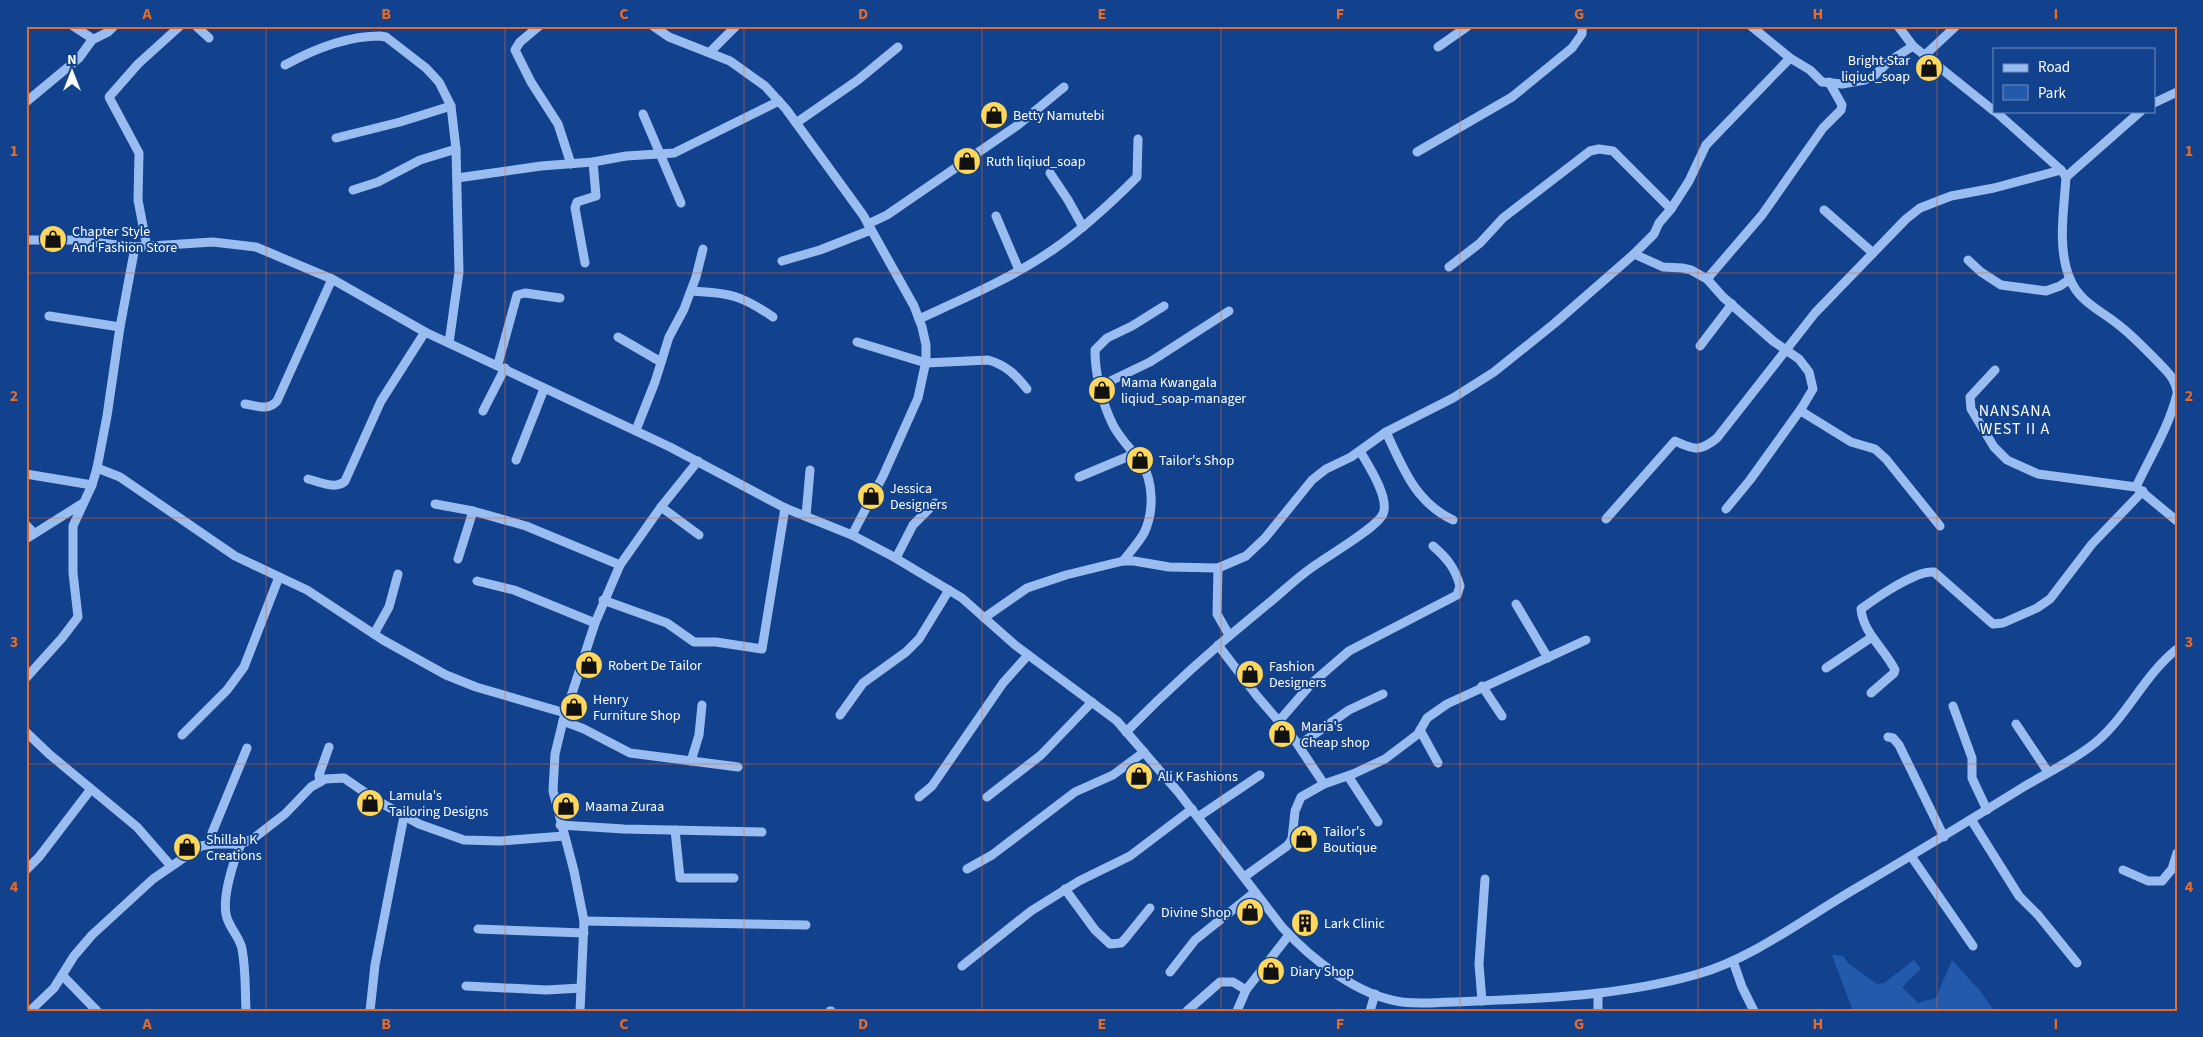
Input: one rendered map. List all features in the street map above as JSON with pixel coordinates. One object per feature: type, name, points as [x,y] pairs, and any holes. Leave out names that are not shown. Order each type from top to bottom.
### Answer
[{"type":"street","points":[[73,26],[92,40]]},
{"type":"street","points":[[26,102],[79,58],[92,40],[108,32],[114,26]]},
{"type":"street","points":[[147,247],[138,200],[139,153],[109,97],[138,64],[180,26]]},
{"type":"street","points":[[196,26],[209,38]]},
{"type":"street","points":[[539,26],[520,42],[515,50],[531,82],[558,124],[571,164]]},
{"type":"street","points":[[653,26],[669,37],[710,52],[748,72],[779,101],[846,190],[914,306],[926,345],[926,363],[918,398],[883,476],[852,536]]},
{"type":"street","points":[[710,52],[736,26]]},
{"type":"street","points":[[1438,47],[1468,26]]},
{"type":"street","points":[[1417,152],[1512,97],[1572,48],[1582,34],[1582,26]]},
{"type":"street","points":[[1751,26],[1790,58],[1810,70],[1822,82],[1842,84],[1865,80],[1875,75],[1888,62],[1913,46]]},
{"type":"street","points":[[1898,26],[1913,46],[1993,109]]},
{"type":"street","points":[[1925,55],[1956,26]]},
{"type":"street","points":[[285,65],[303,55],[338,42],[372,36],[386,37],[426,68],[439,82],[451,106],[456,149],[459,272],[449,342]]},
{"type":"street","points":[[796,123],[858,80],[898,46]]},
{"type":"street","points":[[984,618],[1027,588],[1066,575],[1123,560],[1134,560],[1169,567],[1218,568],[1246,556],[1265,538],[1312,480],[1326,469],[1360,451],[1386,432],[1453,398],[1504,365],[1634,254],[1654,234],[1659,223],[1671,209],[1689,180],[1706,145],[1790,58]]},
{"type":"street","points":[[1707,279],[1762,216],[1823,128],[1841,110],[1842,105],[1829,82]]},
{"type":"street","points":[[782,261],[820,250],[869,227],[1018,126],[1064,87]]},
{"type":"street","points":[[2156,102],[2177,92]]},
{"type":"street","points":[[457,178],[541,166],[593,162],[658,153],[674,153],[779,101]]},
{"type":"street","points":[[336,138],[400,122],[451,106]]},
{"type":"street","points":[[1871,693],[1895,670],[1872,636],[1861,609],[1923,572],[1934,572],[1996,624],[2003,623],[2037,608],[2054,595],[2092,544],[2139,489],[2174,408],[2177,392],[2176,381],[2119,325],[2089,304],[2070,279],[2062,228],[2063,173],[1996,112]]},
{"type":"street","points":[[1606,519],[1676,441],[1694,449],[1707,446],[1717,438],[1819,308],[1906,219],[1920,208],[1951,196],[2063,173],[2140,112]]},
{"type":"street","points":[[643,114],[658,153],[681,203]]},
{"type":"street","points":[[919,319],[986,288],[1019,270],[1053,250],[1083,227],[1137,177],[1138,139]]},
{"type":"street","points":[[353,190],[378,182],[420,160],[456,149]]},
{"type":"street","points":[[1449,267],[1480,242],[1503,218],[1590,150],[1613,151],[1671,209]]},
{"type":"street","points":[[585,263],[575,208],[576,202],[596,196],[593,162]]},
{"type":"street","points":[[1050,173],[1083,227]]},
{"type":"street","points":[[1824,210],[1873,253]]},
{"type":"street","points":[[996,216],[1019,270]]},
{"type":"street","points":[[26,240],[74,240],[135,247],[213,242],[256,247],[332,279],[425,332],[636,430],[785,508],[852,536],[896,558],[949,590],[1028,655],[1117,721],[1192,809],[1289,935],[1328,968],[1347,981],[1375,994],[1401,1002],[1429,1007],[1482,1001],[1598,994],[1664,983],[1699,974],[1733,961],[1972,821],[2048,772],[2081,754],[2097,741],[2177,649]]},
{"type":"street","points":[[26,678],[78,617],[72,526],[92,485],[97,468],[135,247]]},
{"type":"street","points":[[636,430],[655,382],[669,337],[691,291],[703,249]]},
{"type":"street","points":[[1634,254],[1663,267],[1691,270],[1707,279],[1773,341],[1786,348],[1804,365],[1813,383],[1813,388],[1801,409],[1750,480],[1726,509]]},
{"type":"street","points":[[1968,260],[1981,272],[2001,284],[2046,291],[2060,286],[2070,279]]},
{"type":"street","points":[[245,404],[267,408],[277,401],[332,279]]},
{"type":"street","points":[[691,291],[714,292],[741,297],[773,317]]},
{"type":"street","points":[[482,411],[501,366],[517,295],[525,293],[560,298]]},
{"type":"street","points":[[1700,346],[1732,304]]},
{"type":"street","points":[[1123,560],[1144,534],[1150,516],[1151,502],[1148,478],[1114,426],[1100,386],[1095,356],[1097,346],[1107,338],[1132,326],[1164,306]]},
{"type":"street","points":[[1100,386],[1150,362],[1229,311]]},
{"type":"street","points":[[48,316],[120,327]]},
{"type":"street","points":[[308,479],[335,486],[341,485],[345,481],[381,401],[425,332]]},
{"type":"street","points":[[618,337],[661,362]]},
{"type":"street","points":[[857,342],[926,363],[988,360],[1006,367],[1027,389]]},
{"type":"street","points":[[1995,370],[1970,397],[1971,409],[1994,447],[2007,460],[2038,474],[2139,489],[2177,521]]},
{"type":"street","points":[[516,460],[544,388]]},
{"type":"street","points":[[1801,409],[1813,420],[1845,439],[1879,452],[1940,526]]},
{"type":"street","points":[[1386,432],[1412,485],[1445,516],[1453,520]]},
{"type":"street","points":[[1126,732],[1218,645],[1294,579],[1356,538],[1381,517],[1384,508],[1378,483],[1360,451]]},
{"type":"street","points":[[1079,477],[1134,454]]},
{"type":"street","points":[[580,1011],[584,921],[574,871],[560,825],[553,792],[555,754],[564,717],[595,623],[603,600],[620,565],[661,507],[698,461]]},
{"type":"street","points":[[97,468],[120,477],[235,556],[307,590],[374,634],[460,681],[564,717],[630,754],[738,768]]},
{"type":"street","points":[[806,516],[810,470]]},
{"type":"street","points":[[26,474],[92,485]]},
{"type":"street","points":[[26,539],[34,532],[83,503]]},
{"type":"street","points":[[896,558],[913,526],[935,503]]},
{"type":"street","points":[[435,504],[526,526],[620,565]]},
{"type":"street","points":[[661,507],[699,535]]},
{"type":"street","points":[[603,600],[667,623],[694,642],[716,642],[762,649],[785,508]]},
{"type":"street","points":[[458,559],[473,512]]},
{"type":"street","points":[[26,525],[34,532]]},
{"type":"street","points":[[1279,721],[1308,688],[1349,650],[1457,595],[1460,586],[1451,562],[1433,546]]},
{"type":"street","points":[[1218,568],[1217,614],[1230,635]]},
{"type":"street","points":[[374,634],[389,607],[398,574]]},
{"type":"street","points":[[182,735],[227,690],[244,668],[279,577]]},
{"type":"street","points":[[477,581],[514,590],[595,623]]},
{"type":"street","points":[[840,715],[863,683],[906,652],[919,639],[949,590]]},
{"type":"street","points":[[1516,604],[1548,658]]},
{"type":"street","points":[[1826,668],[1872,636]]},
{"type":"street","points":[[1244,878],[1287,846],[1294,833],[1296,811],[1301,797],[1324,784],[1348,776],[1385,759],[1420,730],[1424,721],[1436,711],[1482,686],[1586,640]]},
{"type":"street","points":[[1218,645],[1299,746],[1324,784]]},
{"type":"street","points":[[919,798],[932,786],[1003,683],[1028,655]]},
{"type":"street","points":[[1482,686],[1502,716]]},
{"type":"street","points":[[1299,746],[1349,710],[1383,694]]},
{"type":"street","points":[[987,797],[1041,755],[1092,702]]},
{"type":"street","points":[[691,761],[699,736],[702,704]]},
{"type":"street","points":[[1953,706],[1972,758],[1972,778],[1987,810]]},
{"type":"street","points":[[2016,724],[2048,772]]},
{"type":"street","points":[[1420,730],[1438,763]]},
{"type":"street","points":[[26,732],[49,754],[137,827],[171,866]]},
{"type":"street","points":[[1888,737],[1892,738],[1899,746],[1944,836]]},
{"type":"street","points":[[320,782],[319,775],[329,747]]},
{"type":"street","points":[[213,844],[212,833],[247,748]]},
{"type":"street","points":[[968,869],[992,855],[1075,792],[1113,775],[1144,752]]},
{"type":"street","points":[[1198,817],[1260,775]]},
{"type":"street","points":[[1348,776],[1378,822]]},
{"type":"street","points":[[30,1011],[49,994],[74,956],[96,930],[139,890],[201,846],[240,844],[267,829],[285,814],[303,794],[320,782],[332,777],[344,778],[404,816],[438,832],[470,841],[528,840],[564,836]]},
{"type":"street","points":[[26,870],[39,857],[91,789]]},
{"type":"street","points":[[962,966],[1031,911],[1065,889],[1130,856],[1192,809]]},
{"type":"street","points":[[370,1011],[376,965],[404,816]]},
{"type":"street","points":[[1972,821],[2019,896],[2038,915],[2077,963]]},
{"type":"street","points":[[560,825],[624,830],[762,832]]},
{"type":"street","points":[[674,830],[680,878],[734,878]]},
{"type":"street","points":[[240,844],[229,884],[226,913],[241,944],[246,1011]]},
{"type":"street","points":[[2123,870],[2148,880],[2162,881],[2172,869],[2177,853]]},
{"type":"street","points":[[1911,856],[1973,946]]},
{"type":"street","points":[[1482,1001],[1479,964],[1485,879]]},
{"type":"street","points":[[1065,889],[1095,930],[1110,944],[1121,942],[1125,939],[1150,908]]},
{"type":"street","points":[[1170,972],[1195,940],[1255,892]]},
{"type":"street","points":[[584,921],[806,925]]},
{"type":"street","points":[[478,929],[584,933]]},
{"type":"street","points":[[1237,1011],[1246,990],[1289,935]]},
{"type":"street","points":[[1733,961],[1742,987],[1754,1011]]},
{"type":"street","points":[[62,974],[97,1011]]},
{"type":"street","points":[[1188,1011],[1220,982],[1233,982],[1246,990]]},
{"type":"street","points":[[466,986],[537,990],[581,988]]},
{"type":"street","points":[[1370,1011],[1375,994]]},
{"type":"street","points":[[1598,994],[1598,1011]]},
{"type":"green space","points":[[1832,955],[1843,956],[1849,964],[1877,984],[1884,983],[1914,960],[1921,969],[1902,987],[1918,1003],[1936,998],[1952,960],[1981,992],[1994,1011],[1853,1011]]},
{"type":"place","name":"Bright Star liqiud_soap","points":[[1929,68]]},
{"type":"place","name":"Betty Namutebi","points":[[994,115]]},
{"type":"place","name":"Ruth liqiud_soap","points":[[967,161]]},
{"type":"place","name":"Chapter Style And Fashion Store","points":[[53,239]]},
{"type":"place","name":"Mama Kwangala liqiud_soap-manager","points":[[1102,390]]},
{"type":"place","name":"Tailor's Shop","points":[[1140,460]]},
{"type":"place","name":"Jessica Designers","points":[[871,496]]},
{"type":"place","name":"Robert De Tailor","points":[[589,665]]},
{"type":"place","name":"Fashion Designers","points":[[1250,674]]},
{"type":"place","name":"Henry Furniture Shop","points":[[574,707]]},
{"type":"place","name":"Maria's Cheap shop","points":[[1282,734]]},
{"type":"place","name":"Ali K Fashions","points":[[1139,776]]},
{"type":"place","name":"Lamula's Tailoring Designs","points":[[370,803]]},
{"type":"place","name":"Maama Zuraa","points":[[566,806]]},
{"type":"place","name":"Tailor's Boutique","points":[[1304,839]]},
{"type":"place","name":"Shillah K Creations","points":[[187,847]]},
{"type":"place","name":"Divine Shop","points":[[1250,912]]},
{"type":"place","name":"Lark Clinic","points":[[1305,923]]},
{"type":"place","name":"Diary Shop","points":[[1271,971]]},
{"type":"district","name":"NANSANA WEST II A","points":[[2015,419]]}]
